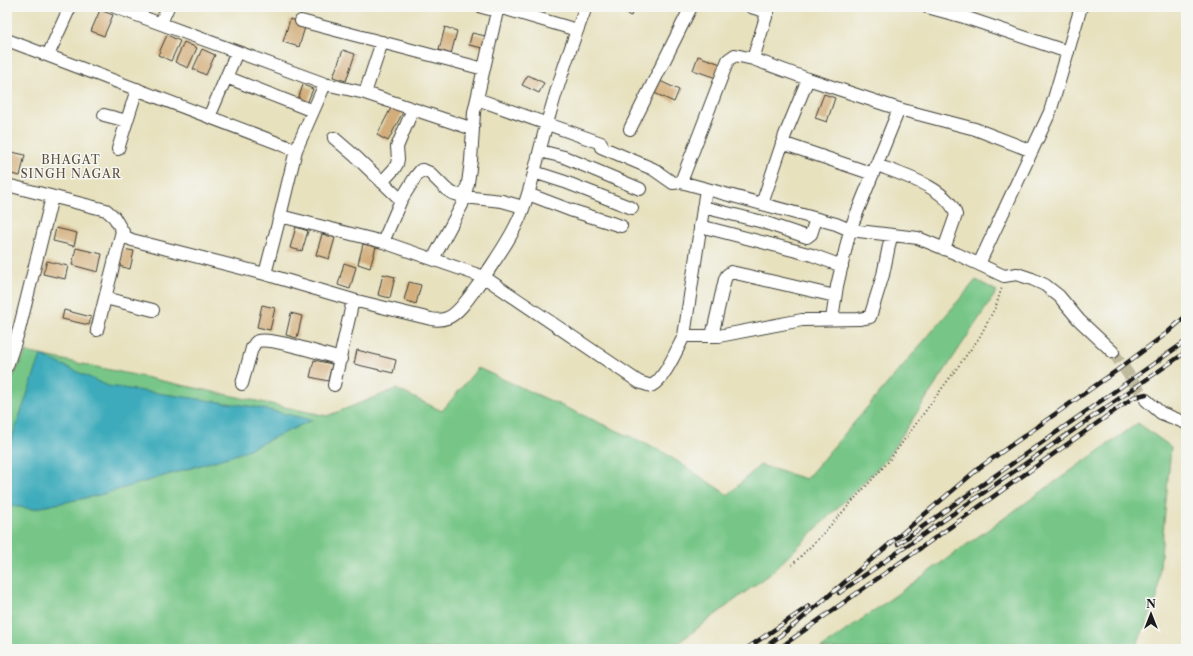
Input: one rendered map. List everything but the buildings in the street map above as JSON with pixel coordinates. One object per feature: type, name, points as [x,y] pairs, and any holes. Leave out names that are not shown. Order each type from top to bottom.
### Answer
[{"type":"street","points":[[48,55],[70,7]]},
{"type":"street","points":[[115,7],[325,84],[365,93],[473,129]]},
{"type":"street","points":[[161,23],[168,7]]},
{"type":"street","points":[[482,7],[498,8],[577,30]]},
{"type":"street","points":[[7,185],[106,210],[114,217],[126,237],[132,240],[265,274],[353,300],[431,319],[448,318],[461,308],[484,277],[514,230],[524,207],[547,123],[577,30],[586,7]]},
{"type":"street","points":[[630,129],[691,7]]},
{"type":"street","points":[[751,7],[768,10],[753,59]]},
{"type":"street","points":[[927,7],[964,17],[1068,52]]},
{"type":"street","points":[[979,264],[1050,112],[1081,7]]},
{"type":"street","points":[[433,259],[462,205],[471,161],[474,112],[498,8]]},
{"type":"street","points":[[301,21],[484,68]]},
{"type":"street","points":[[7,40],[296,150]]},
{"type":"street","points":[[365,93],[382,42]]},
{"type":"street","points":[[209,117],[237,52]]},
{"type":"street","points":[[681,182],[728,60],[735,55],[753,59],[899,109],[975,129],[1032,150]]},
{"type":"street","points":[[226,77],[313,111]]},
{"type":"street","points":[[762,204],[782,142],[808,79]]},
{"type":"street","points":[[265,274],[296,150],[325,84]]},
{"type":"street","points":[[118,149],[137,89]]},
{"type":"street","points":[[477,99],[601,143],[601,147],[653,169],[673,182],[681,182],[836,224],[850,230],[918,238],[1004,276],[1022,275],[1045,285],[1059,296],[1079,320],[1113,352]]},
{"type":"street","points":[[382,182],[397,164],[397,147],[413,109]]},
{"type":"street","points":[[832,319],[835,296],[850,230],[899,109]]},
{"type":"street","points":[[104,115],[127,121]]},
{"type":"street","points":[[334,138],[401,200]]},
{"type":"street","points":[[782,142],[924,183],[933,188],[947,200],[955,211],[956,215],[944,249]]},
{"type":"street","points":[[540,151],[564,157],[640,190]]},
{"type":"street","points":[[383,242],[401,200],[419,172],[424,170],[430,173],[449,191],[464,197],[502,201],[524,207]]},
{"type":"street","points":[[534,172],[584,189],[632,208]]},
{"type":"street","points":[[280,216],[383,242],[484,277],[633,378],[652,386],[658,382],[684,336],[706,189]]},
{"type":"street","points":[[528,194],[621,226]]},
{"type":"street","points":[[7,366],[19,330],[52,197]]},
{"type":"street","points":[[703,207],[763,222],[807,237],[811,234],[816,219]]},
{"type":"street","points":[[700,226],[812,255],[842,266]]},
{"type":"street","points":[[97,330],[122,231]]},
{"type":"street","points":[[684,336],[719,336],[802,320],[860,319],[870,317],[883,275],[891,236]]},
{"type":"street","points":[[712,336],[725,279],[731,272],[835,296]]},
{"type":"street","points":[[105,298],[153,310]]},
{"type":"street","points":[[334,386],[353,300]]},
{"type":"street","points":[[242,384],[252,348],[258,341],[276,342],[341,359]]},
{"type":"street","points":[[1146,400],[1161,414],[1186,423]]},
{"type":"path","points":[[792,565],[819,538],[888,462],[974,345],[996,306],[1002,289],[1004,276]]},
{"type":"green space","points":[[976,280],[997,291],[885,461],[772,572],[670,649],[7,649],[7,388],[26,352],[327,416],[396,389],[442,411],[478,368],[660,450],[728,495],[760,465],[806,479]]},
{"type":"green space","points":[[1138,423],[1171,447],[1157,598],[1135,649],[820,649]]},
{"type":"water","points":[[41,355],[108,386],[255,407],[312,420],[238,454],[100,495],[32,509],[7,505],[7,452]]},
{"type":"tunnel","points":[[1113,352],[1146,400]]},
{"type":"railway","points":[[763,649],[799,621],[979,468],[1116,371],[1167,333],[1186,316]]},
{"type":"railway","points":[[898,544],[1186,341]]},
{"type":"railway","points":[[839,593],[1186,352]]},
{"type":"railway","points":[[778,649],[1134,397],[1146,394]]},
{"type":"railway","points":[[746,649],[809,606]]},
{"type":"district","name":"BHAGAT SINGH NAGAR","points":[[71,167]]}]
